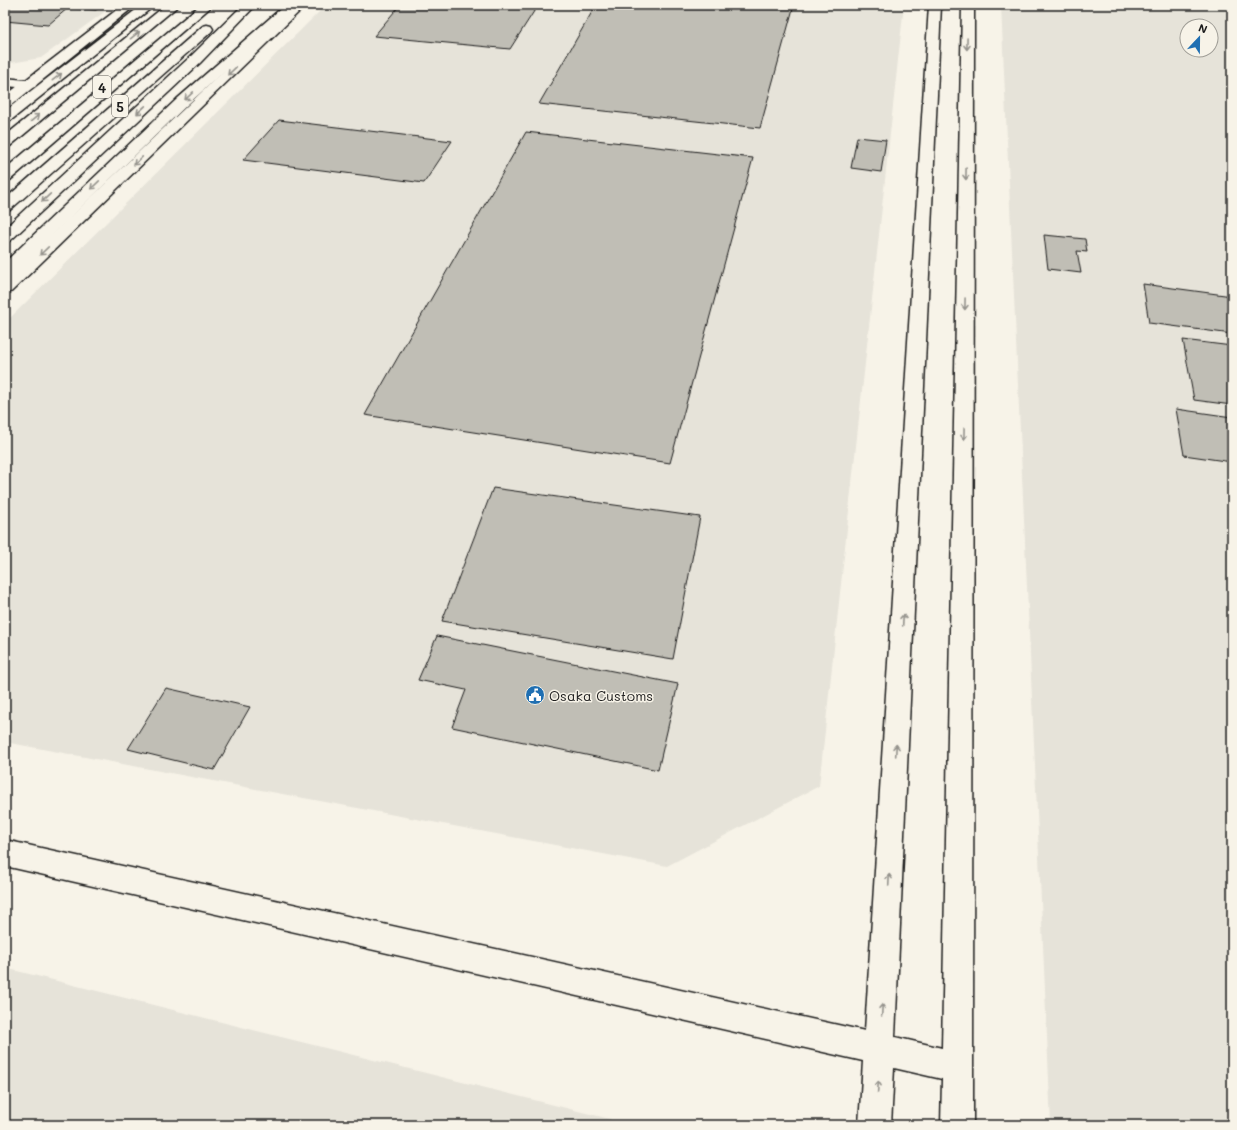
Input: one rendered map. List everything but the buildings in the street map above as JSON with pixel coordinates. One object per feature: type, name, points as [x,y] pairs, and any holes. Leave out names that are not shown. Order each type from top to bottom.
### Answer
[{"type":"main road","points":[[5,103],[130,5]]},
{"type":"main road","points":[[5,118],[149,5]]},
{"type":"main road","points":[[5,143],[173,5]]},
{"type":"main road","name":"4","points":[[5,168],[198,5]]},
{"type":"main road","name":"5","points":[[5,177],[207,5]]},
{"type":"main road","name":"5","points":[[5,207],[211,25],[236,5]]},
{"type":"main road","name":"4","points":[[5,218],[218,27],[245,5]]},
{"type":"main road","points":[[5,237],[189,66],[250,5]]},
{"type":"main road","points":[[5,271],[201,84],[292,5]]},
{"type":"main road","points":[[5,288],[300,5]]},
{"type":"main road","points":[[875,1125],[935,5]]},
{"type":"main road","points":[[957,1125],[968,5]]},
{"type":"main road","points":[[5,82],[30,84]]},
{"type":"main road","points":[[5,853],[880,1048],[958,1067]]},
{"type":"shaded area","points":[[5,5],[114,5],[41,58],[5,64]]},
{"type":"shaded area","points":[[326,5],[904,5],[819,786],[667,866],[5,742],[5,323]]},
{"type":"shaded area","points":[[1001,5],[1232,5],[1232,1125],[1051,1125]]},
{"type":"shaded area","points":[[5,968],[610,1119],[614,1125],[5,1125]]},
{"type":"place","name":"Osaka Customs","points":[[535,695]]}]
